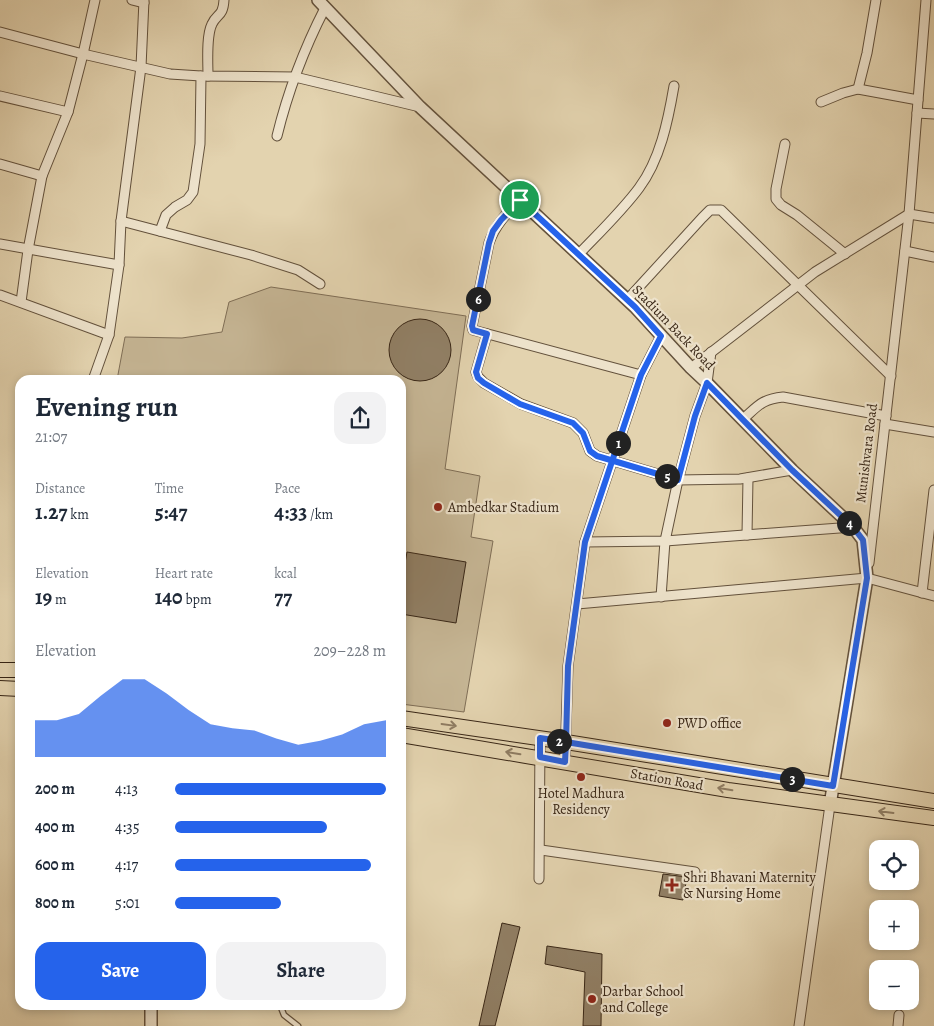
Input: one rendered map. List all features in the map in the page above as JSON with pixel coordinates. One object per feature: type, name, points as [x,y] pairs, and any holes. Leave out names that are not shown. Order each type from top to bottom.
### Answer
[{"type":"main road","points":[[0,670],[15,670]]},
{"type":"main road","points":[[0,688],[15,689]]},
{"type":"main road","name":"Station Road","points":[[406,719],[566,742],[934,801]]},
{"type":"main road","name":"Station Road","points":[[406,736],[728,790],[934,818]]},
{"type":"street","points":[[21,302],[28,250],[42,176],[68,112],[95,0]]},
{"type":"street","points":[[95,375],[109,336],[119,265],[121,221],[141,68],[144,1],[132,0]]},
{"type":"street","points":[[160,231],[166,215],[187,200],[193,192],[200,144],[209,31],[212,22],[223,10],[224,0]]},
{"type":"street","points":[[858,89],[867,53],[876,0]]},
{"type":"street","name":"Munishvara Road","points":[[798,1026],[830,805],[867,578],[909,214],[926,0]]},
{"type":"street","points":[[277,136],[288,94],[322,4]]},
{"type":"street","name":"Stadium Back Road","points":[[322,4],[420,107],[627,300],[792,470],[853,527],[863,540],[867,578]]},
{"type":"street","points":[[0,32],[170,74],[295,77],[420,107]]},
{"type":"street","points":[[924,35],[934,35]]},
{"type":"street","points":[[578,254],[638,189],[648,174],[668,119],[674,86]]},
{"type":"street","points":[[821,102],[858,89],[918,100]]},
{"type":"street","points":[[0,96],[68,112]]},
{"type":"street","points":[[917,113],[934,114]]},
{"type":"street","points":[[785,144],[776,189],[776,199],[781,205],[798,216],[845,254]]},
{"type":"street","points":[[0,164],[42,176]]},
{"type":"street","points":[[520,200],[493,231],[472,326],[473,330],[641,375]]},
{"type":"street","points":[[627,300],[702,218],[710,210],[716,209],[725,212],[797,286],[890,376]]},
{"type":"street","points":[[691,368],[797,286],[909,214],[934,218]]},
{"type":"street","points":[[121,221],[251,255],[298,270],[320,284]]},
{"type":"street","points":[[0,244],[119,265]]},
{"type":"street","points":[[905,251],[934,257]]},
{"type":"street","points":[[0,295],[109,336]]},
{"type":"street","points":[[487,334],[476,372],[478,378],[520,404],[573,423],[583,433],[590,451],[597,456],[678,480],[748,478],[792,470]]},
{"type":"street","points":[[565,762],[568,666],[585,542],[641,375],[661,336]]},
{"type":"street","points":[[660,597],[665,541],[678,480],[695,416],[707,383],[711,352]]},
{"type":"street","points":[[743,419],[769,398],[783,397],[934,432]]},
{"type":"street","points":[[748,478],[748,535]]},
{"type":"street","points":[[922,593],[934,490]]},
{"type":"street","points":[[823,529],[840,514]]},
{"type":"street","points":[[585,542],[665,541],[853,527]]},
{"type":"street","points":[[577,604],[867,578],[934,596]]},
{"type":"street","points":[[540,738],[540,879]]},
{"type":"street","points":[[541,850],[695,872]]},
{"type":"street","points":[[151,1010],[151,1026]]},
{"type":"street","points":[[898,1026],[899,1015]]},
{"type":"lane","points":[[282,1010],[284,1014],[298,1026]]},
{"type":"shaded area","name":"Ambedkar Stadium","points":[[271,287],[466,316],[445,469],[480,476],[471,537],[493,541],[464,712],[406,705],[406,375],[118,375],[125,337],[182,338],[222,332],[229,302]]},
{"type":"building","points":[[420,319],[437,324],[442,328],[450,344],[450,356],[442,372],[437,376],[420,381],[406,377],[406,375],[398,372],[394,367],[389,350],[394,333],[398,328],[403,324]]},
{"type":"building","points":[[407,552],[466,562],[456,623],[406,615]]},
{"type":"building","points":[[663,874],[687,877],[683,900],[659,896]]},
{"type":"building","points":[[502,923],[520,927],[495,1026],[479,1026]]},
{"type":"building","name":"Darbar School and College","points":[[547,946],[602,954],[601,1026],[583,1026],[585,972],[545,964]]},
{"type":"place","name":"Ambedkar Stadium","points":[[438,507]]},
{"type":"place","name":"PWD office","points":[[667,723]]},
{"type":"place","name":"Hotel Madhura Residency","points":[[581,777]]},
{"type":"place","name":"Shri Bhavani Maternity & Nursing Home","points":[[672,885]]},
{"type":"place","name":"Darbar School and College","points":[[592,999]]},
{"type":"route","points":[[520,200],[493,231],[489,243],[472,326],[476,332],[487,334],[476,372],[478,378],[520,404],[573,423],[583,433],[590,451],[597,456],[612,460],[678,480],[695,416],[707,383],[792,470],[853,527],[863,540],[867,578],[833,786],[566,742],[565,762],[540,757],[540,738],[566,742],[568,666],[585,542],[612,460],[641,375],[661,336],[635,307],[520,200]]}]
